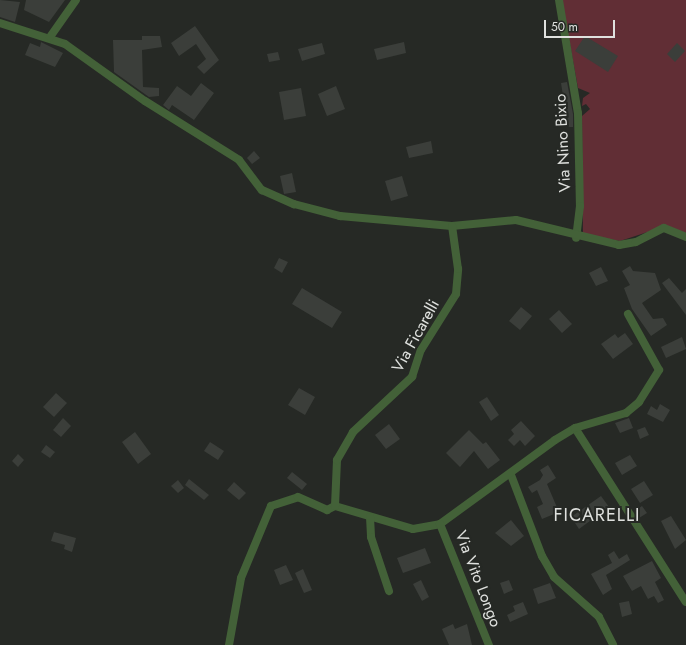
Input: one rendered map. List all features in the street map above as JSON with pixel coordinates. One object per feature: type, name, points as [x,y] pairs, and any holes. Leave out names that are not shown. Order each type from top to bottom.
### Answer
[{"type":"street","points":[[50,37],[76,0]]},
{"type":"street","name":"Via Nino Bixio","points":[[559,0],[578,113],[580,206],[576,238]]},
{"type":"street","points":[[0,23],[50,37],[77,52],[239,160],[262,190],[294,204],[340,216],[452,226],[516,220],[576,238],[618,245],[636,242],[664,228],[686,237]]},
{"type":"street","name":"Via Ficarelli","points":[[336,506],[337,460],[350,438],[412,377],[421,350],[456,294],[458,269],[452,226]]},
{"type":"street","points":[[229,645],[241,578],[271,506],[298,497],[327,510],[336,506],[412,529],[440,524],[490,486],[511,475],[575,428],[626,413],[639,402],[659,370],[628,314]]},
{"type":"street","points":[[575,428],[686,602]]},
{"type":"street","points":[[511,475],[542,556],[554,577],[599,617],[613,645]]},
{"type":"street","points":[[370,517],[371,537],[389,591]]},
{"type":"street","name":"Via Vito Longo","points":[[440,524],[489,645]]},
{"type":"shaded area","points":[[562,0],[686,0],[686,233],[666,226],[620,241],[583,234],[582,116],[590,109],[586,104],[582,106],[583,98],[590,93],[578,88]]},
{"type":"building","points":[[0,0],[20,2],[15,22],[0,17]]},
{"type":"building","points":[[26,0],[65,0],[49,22],[24,10]]},
{"type":"building","points":[[195,26],[219,60],[204,74],[197,67],[206,59],[196,44],[179,56],[171,43]]},
{"type":"building","points":[[142,36],[160,36],[162,47],[142,50],[143,87],[159,88],[159,96],[149,97],[114,72],[113,40],[142,40]]},
{"type":"building","points":[[585,36],[618,56],[608,72],[575,51]]},
{"type":"building","points":[[41,42],[63,53],[55,67],[25,55],[30,43],[40,47]]},
{"type":"building","points":[[404,42],[406,53],[377,60],[374,49]]},
{"type":"building","points":[[322,43],[325,54],[302,61],[298,49]]},
{"type":"building","points":[[677,43],[685,51],[675,62],[667,54]]},
{"type":"building","points":[[278,52],[280,60],[269,62],[267,54]]},
{"type":"building","points":[[567,82],[573,114],[573,127],[568,127],[561,83]]},
{"type":"building","points":[[201,83],[214,93],[194,120],[172,105],[169,110],[163,105],[177,86],[191,96]]},
{"type":"building","points":[[336,86],[345,109],[327,116],[318,94]]},
{"type":"building","points":[[301,88],[306,116],[284,120],[279,92]]},
{"type":"building","points":[[431,141],[433,153],[409,158],[406,147]]},
{"type":"building","points":[[254,151],[260,158],[252,164],[247,158]]},
{"type":"building","points":[[292,173],[296,192],[284,194],[280,176]]},
{"type":"building","points":[[402,176],[408,196],[391,201],[385,181]]},
{"type":"building","points":[[279,258],[288,262],[282,273],[274,268]]},
{"type":"building","points":[[630,266],[633,271],[655,273],[661,290],[642,303],[653,319],[663,318],[667,325],[651,336],[632,309],[624,288],[630,285],[622,271]]},
{"type":"building","points":[[601,267],[608,281],[596,286],[589,273]]},
{"type":"building","points":[[669,278],[682,293],[686,289],[686,315],[662,283]]},
{"type":"building","points":[[302,288],[342,312],[332,328],[292,304]]},
{"type":"building","points":[[521,307],[532,316],[520,330],[509,321]]},
{"type":"building","points":[[559,310],[572,324],[562,333],[549,319]]},
{"type":"building","points":[[625,333],[633,344],[613,359],[601,344],[615,334],[618,338]]},
{"type":"building","points":[[682,337],[686,349],[666,358],[661,347]]},
{"type":"building","points":[[299,388],[315,397],[305,415],[288,405]]},
{"type":"building","points":[[56,393],[67,403],[54,417],[43,407]]},
{"type":"building","points":[[487,397],[499,415],[491,421],[479,402]]},
{"type":"building","points":[[660,404],[670,410],[663,422],[647,414],[651,406],[657,410]]},
{"type":"building","points":[[63,418],[71,426],[61,437],[53,430]]},
{"type":"building","points":[[629,418],[633,428],[620,433],[615,423]]},
{"type":"building","points":[[521,421],[535,436],[525,446],[520,440],[514,446],[508,440],[514,434],[511,430]]},
{"type":"building","points":[[389,424],[400,439],[386,449],[375,435]]},
{"type":"building","points":[[645,427],[649,435],[640,439],[637,430]]},
{"type":"building","points":[[469,430],[483,444],[486,442],[500,460],[488,469],[474,451],[460,467],[446,453]]},
{"type":"building","points":[[135,432],[151,454],[138,464],[122,442]]},
{"type":"building","points":[[210,442],[224,451],[218,460],[204,451]]},
{"type":"building","points":[[46,445],[55,452],[50,458],[41,452]]},
{"type":"building","points":[[18,454],[24,460],[18,467],[12,461]]},
{"type":"building","points":[[630,455],[637,466],[622,475],[615,463]]},
{"type":"building","points":[[548,465],[556,478],[547,484],[559,512],[542,519],[537,507],[543,504],[537,490],[532,493],[528,487],[540,480],[543,475],[540,470]]},
{"type":"building","points":[[292,472],[307,484],[302,490],[287,478]]},
{"type":"building","points":[[189,479],[209,495],[204,500],[185,485]]},
{"type":"building","points":[[178,480],[184,488],[178,493],[171,486]]},
{"type":"building","points":[[644,481],[653,495],[640,503],[631,489]]},
{"type":"building","points":[[234,482],[246,493],[239,500],[227,490]]},
{"type":"building","points":[[601,496],[609,507],[579,529],[571,517]]},
{"type":"building","points":[[642,506],[647,513],[639,518],[635,511]]},
{"type":"building","points":[[671,516],[686,540],[675,549],[661,521]]},
{"type":"building","points":[[511,520],[524,536],[511,546],[495,533]]},
{"type":"building","points":[[54,532],[76,538],[72,552],[64,549],[65,545],[51,541]]},
{"type":"building","points":[[425,548],[431,563],[403,573],[397,558]]},
{"type":"building","points":[[614,551],[619,559],[627,554],[630,560],[606,575],[612,589],[603,595],[591,574],[612,563],[608,555]]},
{"type":"building","points":[[652,561],[661,578],[655,582],[664,600],[658,603],[654,596],[648,599],[641,586],[632,591],[623,576]]},
{"type":"building","points":[[286,565],[293,580],[280,585],[274,570]]},
{"type":"building","points":[[303,569],[312,590],[304,593],[295,573]]},
{"type":"building","points":[[421,580],[429,597],[422,601],[413,584]]},
{"type":"building","points":[[509,580],[513,590],[504,594],[500,583]]},
{"type":"building","points":[[550,583],[556,598],[538,604],[533,589]]},
{"type":"building","points":[[629,601],[632,614],[622,617],[619,603]]},
{"type":"building","points":[[523,602],[528,614],[510,622],[507,615],[515,611],[513,606]]},
{"type":"building","points":[[453,624],[455,629],[467,624],[472,645],[449,645],[442,629]]},
{"type":"district","name":"FICARELLI","points":[[597,515]]}]
